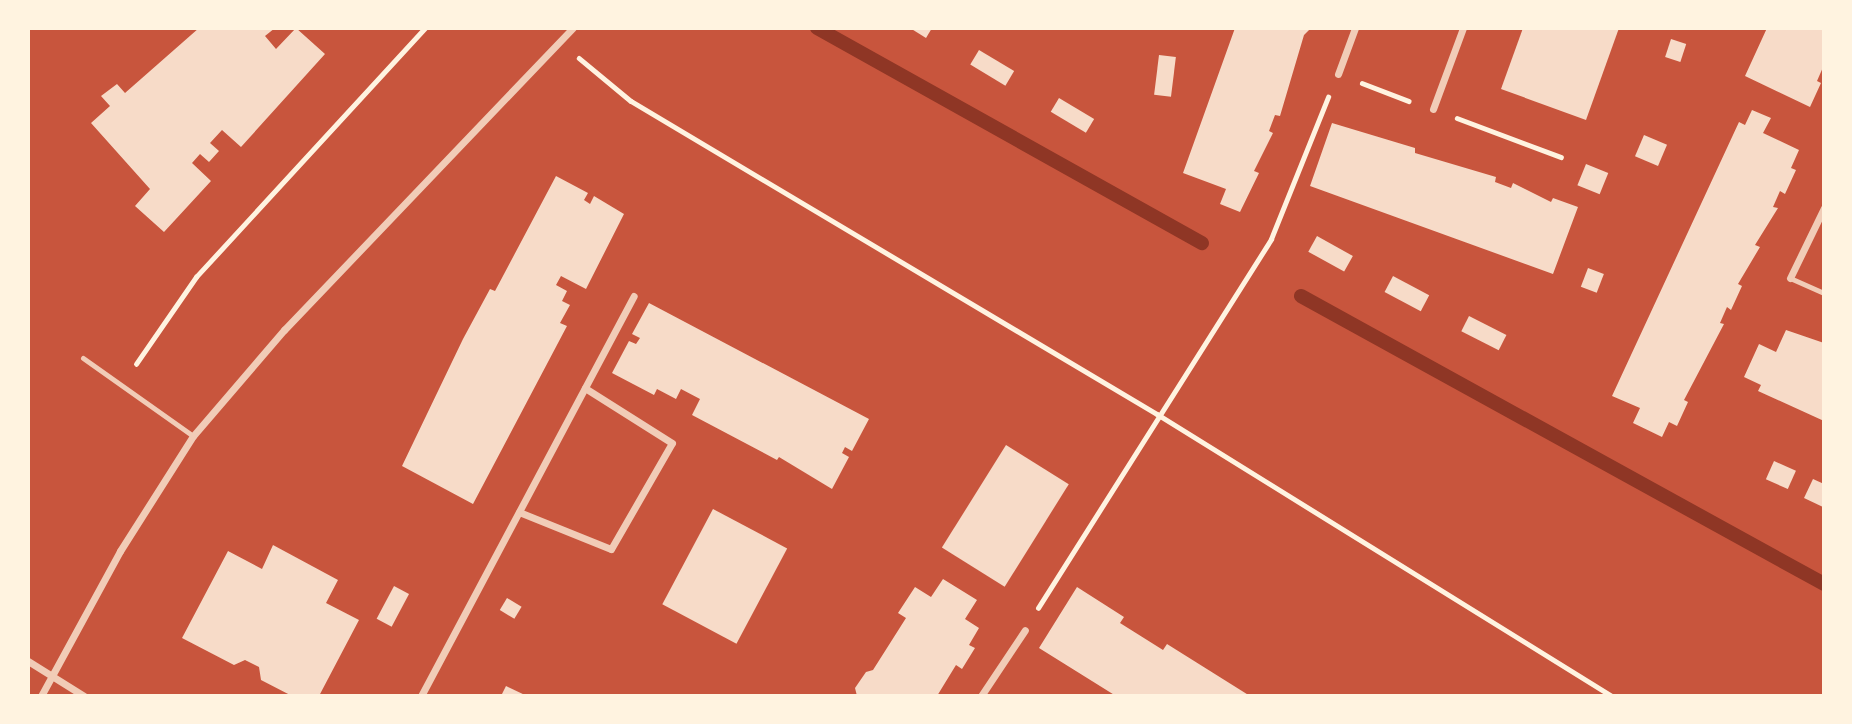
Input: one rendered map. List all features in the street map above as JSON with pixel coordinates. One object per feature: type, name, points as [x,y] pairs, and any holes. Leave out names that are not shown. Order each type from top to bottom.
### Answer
[{"type":"street","points":[[41,696],[120,551],[193,436],[284,330],[573,28]]},
{"type":"street","points":[[1338,74],[1355,28]]},
{"type":"street","points":[[1433,109],[1463,28]]},
{"type":"street","points":[[1790,278],[1824,208]]},
{"type":"street","points":[[421,696],[634,296]]},
{"type":"street","points":[[519,512],[611,549],[672,443],[585,388]]},
{"type":"street","points":[[981,696],[1025,629]]},
{"type":"street","points":[[28,661],[83,696]]},
{"type":"lane","points":[[1790,278],[1824,293]]},
{"type":"lane","points":[[83,358],[193,436]]},
{"type":"path","points":[[120,386],[196,277],[425,28]]},
{"type":"path","points":[[561,43],[631,101],[1157,414],[1612,696]]},
{"type":"path","points":[[1025,629],[1157,414],[1271,239],[1338,74]]},
{"type":"building","points":[[199,28],[275,28],[265,36],[276,49],[296,28],[325,54],[241,147],[222,130],[210,143],[219,151],[209,162],[200,154],[192,163],[211,181],[164,232],[135,206],[150,189],[91,123],[110,106],[101,96],[117,84],[125,93]]},
{"type":"building","points":[[910,28],[932,28],[926,38]]},
{"type":"building","points":[[1235,28],[1311,28],[1304,35],[1280,116],[1275,115],[1269,131],[1273,133],[1254,171],[1259,173],[1240,212],[1220,204],[1226,189],[1183,173]]},
{"type":"building","points":[[1523,28],[1619,28],[1586,120],[1501,89]]},
{"type":"building","points":[[1767,28],[1824,28],[1824,65],[1817,81],[1821,83],[1810,107],[1745,76]]},
{"type":"building","points":[[1671,39],[1686,44],[1680,62],[1665,57]]},
{"type":"building","points":[[979,50],[1014,71],[1005,86],[970,65]]},
{"type":"building","points":[[1159,55],[1176,57],[1171,97],[1154,95]]},
{"type":"building","points":[[1059,98],[1094,119],[1086,133],[1051,112]]},
{"type":"building","points":[[1752,110],[1771,118],[1763,133],[1799,150],[1791,168],[1796,170],[1785,194],[1780,191],[1773,207],[1778,208],[1755,245],[1760,247],[1738,284],[1742,286],[1731,310],[1727,307],[1720,323],[1724,324],[1684,400],[1688,402],[1677,426],[1669,422],[1662,437],[1633,423],[1640,408],[1612,396],[1739,122],[1745,125]]},
{"type":"building","points":[[1332,123],[1415,148],[1415,153],[1496,177],[1495,182],[1511,188],[1513,183],[1551,202],[1553,198],[1578,207],[1553,274],[1310,186]]},
{"type":"building","points":[[1644,135],[1667,145],[1658,166],[1635,156]]},
{"type":"building","points":[[1586,164],[1608,173],[1600,194],[1577,185]]},
{"type":"building","points":[[556,176],[588,193],[584,200],[590,204],[594,196],[624,214],[586,289],[561,276],[556,285],[567,291],[562,301],[570,305],[560,323],[567,326],[473,504],[402,466],[463,339],[490,289],[495,291]]},
{"type":"building","points":[[1317,236],[1353,256],[1344,272],[1308,252]]},
{"type":"building","points":[[1588,268],[1604,274],[1597,293],[1581,287]]},
{"type":"building","points":[[1393,276],[1429,295],[1421,311],[1385,292]]},
{"type":"building","points":[[649,303],[869,419],[852,451],[845,447],[842,453],[849,457],[832,489],[779,457],[777,460],[692,415],[700,399],[681,389],[676,399],[657,389],[654,395],[612,373],[629,341],[636,344],[640,338],[632,334]]},
{"type":"building","points":[[1469,316],[1506,335],[1499,350],[1461,331]]},
{"type":"building","points":[[1786,330],[1824,343],[1824,421],[1758,391],[1761,385],[1744,377],[1759,344],[1776,352]]},
{"type":"building","points":[[1006,445],[1069,484],[1005,587],[942,548]]},
{"type":"building","points":[[1774,461],[1796,471],[1788,489],[1766,479]]},
{"type":"building","points":[[1813,479],[1824,484],[1823,507],[1804,498]]},
{"type":"building","points":[[713,509],[787,548],[736,644],[662,604]]},
{"type":"building","points":[[273,545],[338,580],[326,603],[359,620],[319,696],[292,696],[261,680],[259,667],[245,660],[234,665],[182,638],[228,551],[262,569]]},
{"type":"building","points":[[943,579],[977,600],[965,619],[979,628],[969,645],[975,648],[962,669],[956,665],[937,696],[857,696],[855,688],[866,672],[873,670],[906,618],[898,613],[915,587],[931,597]]},
{"type":"building","points":[[394,586],[409,594],[392,627],[377,619]]},
{"type":"building","points":[[1077,587],[1124,617],[1120,623],[1163,650],[1167,644],[1250,696],[1116,696],[1039,648]]},
{"type":"building","points":[[507,598],[522,607],[514,619],[500,610]]},
{"type":"building","points":[[506,686],[527,696],[501,696]]},
{"type":"waterway","points":[[817,28],[1202,243]]},
{"type":"waterway","points":[[1301,296],[1824,584]]}]
